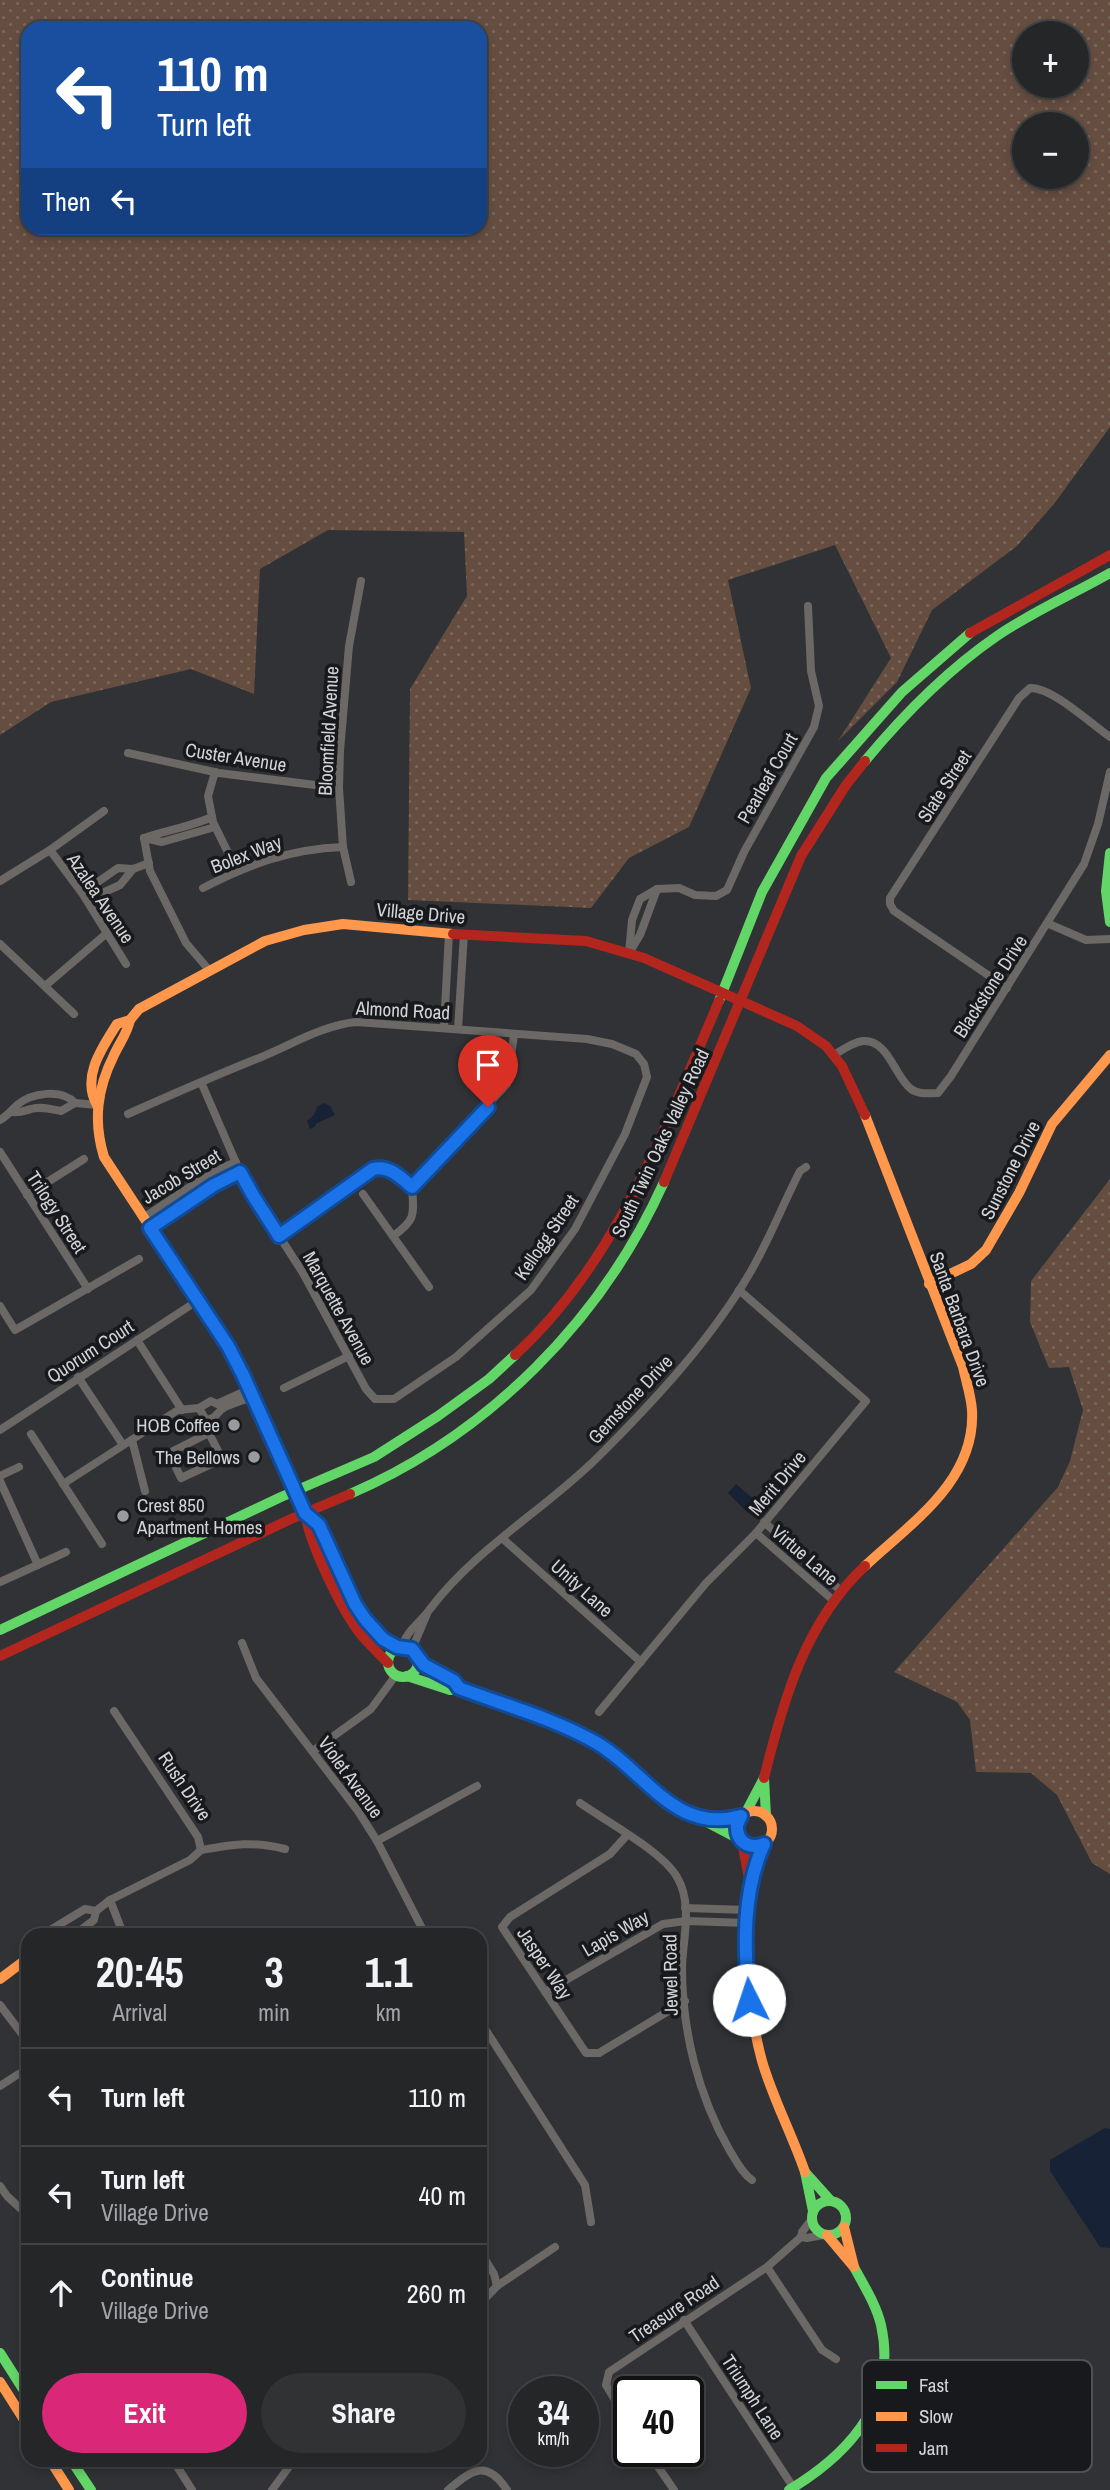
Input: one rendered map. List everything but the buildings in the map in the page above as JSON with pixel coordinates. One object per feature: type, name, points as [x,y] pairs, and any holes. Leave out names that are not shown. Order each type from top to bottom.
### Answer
[{"type":"street","name":"South Twin Oaks Valley Road","points":[[0,1630],[295,1491],[374,1457],[470,1394],[524,1347],[563,1303],[607,1242],[635,1194],[723,993],[762,892],[826,778],[902,692],[977,628],[1110,557]]},
{"type":"street","name":"South Twin Oaks Valley Road","points":[[0,1656],[305,1513],[386,1478],[481,1417],[541,1364],[582,1318],[628,1253],[654,1203],[742,1002],[801,856],[846,785],[897,722],[939,681],[998,635],[1110,573]]},
{"type":"street","name":"Bloomfield Avenue","points":[[351,882],[342,847],[339,788],[349,646],[361,581]]},
{"type":"street","name":"Pearleaf Court","points":[[657,889],[679,888],[695,895],[716,896],[727,890],[744,852],[814,727],[820,706],[811,671],[808,606]]},
{"type":"street","name":"Slate Street","points":[[1007,988],[894,911],[890,898],[1019,698],[1030,688],[1038,687],[1054,695],[1110,737]]},
{"type":"street","name":"Custer Avenue","points":[[128,753],[215,772],[339,788]]},
{"type":"street","points":[[215,772],[208,796],[212,817],[237,872]]},
{"type":"street","name":"Blackstone Drive","points":[[834,1055],[861,1041],[870,1041],[881,1048],[912,1090],[925,1094],[938,1093],[1048,924],[1088,856],[1110,772]]},
{"type":"street","points":[[0,881],[50,850],[103,811]]},
{"type":"street","points":[[144,838],[212,817]]},
{"type":"street","points":[[185,826],[186,836]]},
{"type":"street","points":[[144,838],[162,842],[215,827]]},
{"type":"street","points":[[144,838],[150,871],[186,943],[209,970]]},
{"type":"street","name":"Bolex Way","points":[[203,888],[279,855],[314,848],[342,847]]},
{"type":"street","name":"Azalea Avenue","points":[[50,850],[85,896],[126,964]]},
{"type":"street","points":[[1110,853],[1106,891],[1110,922]]},
{"type":"street","points":[[85,896],[103,877],[118,868],[133,869],[149,863]]},
{"type":"street","points":[[85,896],[120,885],[133,869]]},
{"type":"street","points":[[103,877],[110,889]]},
{"type":"street","points":[[629,954],[632,919],[640,899],[657,889]]},
{"type":"street","points":[[629,954],[640,935],[657,889]]},
{"type":"street","points":[[636,910],[648,913]]},
{"type":"street","name":"Village Drive","points":[[387,1663],[369,1646],[348,1616],[308,1531],[305,1513],[228,1346],[104,1157],[97,1135],[97,1105],[90,1089],[103,1049],[117,1024],[130,1020],[139,1009],[209,970],[265,941],[304,930],[343,924],[586,941],[645,958],[742,1002]]},
{"type":"street","points":[[1048,924],[1086,940],[1110,939]]},
{"type":"street","points":[[45,986],[107,933]]},
{"type":"street","points":[[444,1028],[449,933]]},
{"type":"street","points":[[458,1029],[464,934]]},
{"type":"street","points":[[0,944],[74,1014]]},
{"type":"street","name":"Santa Barbara Drive","points":[[742,1002],[813,1035],[834,1055],[850,1079],[968,1384],[972,1419],[961,1466],[946,1492],[929,1511],[873,1558],[841,1591],[805,1648],[789,1681],[764,1778],[743,1815]]},
{"type":"street","name":"Almond Road","points":[[128,1114],[341,1023],[370,1022],[587,1039],[612,1044],[636,1054],[644,1064]]},
{"type":"street","points":[[393,1236],[410,1225],[413,1218],[412,1187],[507,1084],[514,1035]]},
{"type":"street","name":"Sunstone Drive","points":[[929,1284],[971,1264],[986,1250],[1019,1193],[1052,1124],[1110,1055]]},
{"type":"street","name":"Kellogg Street","points":[[375,1399],[394,1399],[456,1357],[530,1290],[575,1229],[625,1134],[647,1077],[644,1064]]},
{"type":"street","name":"Marquette Avenue","points":[[201,1082],[240,1172],[366,1389],[375,1399]]},
{"type":"street","points":[[0,1120],[13,1112],[17,1105],[52,1092],[70,1097],[75,1103]]},
{"type":"street","points":[[44,1095],[47,1108]]},
{"type":"street","points":[[13,1112],[47,1108],[61,1111],[75,1103],[97,1105]]},
{"type":"street","name":"Trilogy Street","points":[[0,1152],[88,1289]]},
{"type":"street","points":[[27,1195],[84,1159]]},
{"type":"street","name":"Jacob Street","points":[[143,1218],[209,1174],[236,1161]]},
{"type":"street","points":[[279,1236],[373,1169],[381,1167],[393,1172],[412,1187]]},
{"type":"street","name":"Gemstone Drive","points":[[404,1648],[443,1590],[461,1572],[559,1493],[618,1437],[678,1372],[752,1270],[800,1171],[806,1167]]},
{"type":"street","name":"Jacob Street","points":[[150,1228],[214,1185],[240,1172]]},
{"type":"street","points":[[363,1194],[429,1287]]},
{"type":"street","points":[[0,1306],[15,1330],[139,1259]]},
{"type":"street","name":"Merit Drive","points":[[599,1712],[706,1584],[756,1533],[866,1401],[739,1290]]},
{"type":"street","name":"Quorum Court","points":[[0,1430],[197,1301]]},
{"type":"street","points":[[137,1340],[182,1410]]},
{"type":"street","points":[[284,1388],[349,1356]]},
{"type":"street","points":[[78,1377],[123,1445]]},
{"type":"street","points":[[63,1484],[178,1410],[199,1408],[211,1401],[216,1404],[251,1393]]},
{"type":"street","points":[[206,1420],[215,1418],[223,1408],[251,1393]]},
{"type":"street","points":[[199,1408],[222,1459],[181,1478],[169,1453],[209,1433]]},
{"type":"street","points":[[31,1434],[102,1544]]},
{"type":"street","points":[[132,1440],[145,1491]]},
{"type":"street","points":[[19,1468],[0,1479],[38,1565]]},
{"type":"street","name":"Village Drive","points":[[305,1513],[319,1525],[355,1604],[365,1619],[376,1633],[404,1648]]},
{"type":"street","name":"Virtue Lane","points":[[765,1522],[841,1591]]},
{"type":"street","name":"Virtue Lane","points":[[756,1533],[834,1601]]},
{"type":"street","name":"Unity Lane","points":[[502,1538],[641,1662]]},
{"type":"street","points":[[776,1551],[785,1541]]},
{"type":"street","points":[[0,1582],[66,1552]]},
{"type":"street","name":"Violet Avenue","points":[[243,1643],[256,1678],[358,1811],[377,1841],[422,1928]]},
{"type":"street","points":[[459,1688],[454,1681],[418,1660],[404,1648],[388,1655],[387,1663],[401,1676],[450,1690],[459,1688],[563,1726],[597,1743],[659,1796],[679,1809],[753,1847],[764,1844]]},
{"type":"street","points":[[313,1751],[371,1709],[401,1676],[414,1672],[418,1660]]},
{"type":"street","name":"Rush Drive","points":[[83,1928],[94,1920],[96,1911],[110,1900],[190,1860],[201,1850],[198,1837],[114,1711]]},
{"type":"street","name":"Santa Barbara Drive","points":[[764,1778],[766,1816]]},
{"type":"street","points":[[377,1841],[477,1786]]},
{"type":"street","name":"Jewel Road","points":[[580,1803],[661,1858],[677,1876],[683,1891],[686,1921],[682,1968],[686,2026],[698,2078],[724,2140],[745,2175],[752,2180]]},
{"type":"street","points":[[703,1819],[733,1819],[757,1812],[766,1816],[771,1826],[750,1883],[747,1971],[755,2034],[770,2088],[804,2172],[814,2228],[825,2235],[854,2267]]},
{"type":"street","points":[[743,1815],[737,1825],[750,1883]]},
{"type":"street","name":"Jasper Way","points":[[627,1835],[610,1854],[510,1917],[502,1927],[586,2053],[599,2053],[685,2001]]},
{"type":"street","points":[[201,1850],[232,1844],[258,1843],[285,1849]]},
{"type":"street","points":[[110,1900],[121,1928]]},
{"type":"street","points":[[685,1908],[748,1910]]},
{"type":"street","name":"Rush Drive","points":[[54,1928],[85,1909],[96,1911]]},
{"type":"street","points":[[708,1909],[708,1922]]},
{"type":"street","points":[[74,1916],[81,1928]]},
{"type":"street","name":"Lapis Way","points":[[545,1992],[670,1922],[747,1923]]},
{"type":"street","points":[[0,1979],[21,1963]]},
{"type":"street","points":[[0,2005],[21,2033]]},
{"type":"street","points":[[487,2032],[585,2185],[592,2222]]},
{"type":"street","points":[[0,2086],[21,2072]]},
{"type":"street","points":[[804,2172],[820,2191],[844,2210],[844,2227],[854,2267],[876,2310],[881,2326],[884,2360]]},
{"type":"street","points":[[0,2186],[21,2209]]},
{"type":"street","points":[[812,2215],[820,2203],[831,2201]]},
{"type":"street","name":"Treasure Road","points":[[613,2399],[606,2385],[608,2372],[766,2267],[802,2237],[812,2215]]},
{"type":"street","points":[[802,2237],[835,2234],[844,2227]]},
{"type":"street","points":[[487,2297],[497,2287],[555,2247]]},
{"type":"street","points":[[487,2262],[495,2274],[497,2287]]},
{"type":"street","points":[[766,2267],[822,2350],[836,2359]]},
{"type":"street","name":"Triumph Lane","points":[[684,2320],[793,2489]]},
{"type":"street","points":[[0,2353],[21,2386]]},
{"type":"street","points":[[0,2382],[21,2415]]},
{"type":"street","points":[[793,2489],[844,2450],[856,2437],[862,2424]]},
{"type":"street","points":[[54,2467],[69,2490]]},
{"type":"street","points":[[76,2467],[91,2490]]},
{"type":"street","points":[[177,2467],[192,2490]]},
{"type":"street","points":[[272,2490],[289,2467]]},
{"type":"street","points":[[658,2467],[674,2490]]},
{"type":"street","points":[[448,2490],[471,2472],[486,2470],[495,2474],[507,2490]]},
{"type":"shaded area","points":[[0,0],[1110,0],[1110,427],[1054,504],[1017,546],[932,610],[897,682],[838,741],[891,658],[835,545],[728,580],[751,688],[689,827],[629,858],[591,908],[408,900],[410,689],[467,596],[464,532],[328,530],[260,569],[254,694],[191,669],[51,702],[0,735]]},
{"type":"shaded area","points":[[1110,1179],[1110,1874],[1092,1863],[1057,1795],[1031,1773],[976,1772],[970,1720],[957,1702],[894,1672],[1058,1487],[1070,1461],[1083,1410],[1069,1367],[1049,1368],[1030,1322],[1031,1281]]},
{"type":"water","points":[[324,1103],[330,1106],[335,1115],[310,1129],[307,1121],[314,1115],[317,1107]]},
{"type":"water","points":[[736,1484],[757,1502],[748,1513],[728,1493]]},
{"type":"water","points":[[1105,2128],[1110,2129],[1110,2248],[1100,2247],[1050,2171],[1050,2160]]},
{"type":"traffic: fast","points":[[865,761],[926,694],[978,649],[1024,619],[1110,573]]},
{"type":"traffic: fast","points":[[719,1001],[762,892],[826,778],[902,692],[970,633]]},
{"type":"traffic: fast","points":[[1110,853],[1106,891],[1110,922]]},
{"type":"traffic: fast","points":[[350,1494],[401,1469],[449,1439],[494,1405],[536,1367],[574,1326],[608,1281],[638,1233],[664,1182]]},
{"type":"traffic: fast","points":[[0,1630],[281,1497],[374,1457],[438,1416],[489,1379],[515,1355]]},
{"type":"traffic: fast","points":[[305,1513],[324,1539],[365,1617],[397,1647]]},
{"type":"traffic: fast","points":[[403,1647],[414,1651],[418,1662],[414,1673],[403,1677],[392,1673],[388,1662],[392,1651],[403,1647]]},
{"type":"traffic: fast","points":[[407,1676],[450,1690],[459,1688],[584,1735],[607,1751],[660,1797],[703,1820]]},
{"type":"traffic: fast","points":[[745,1814],[764,1778],[766,1816]]},
{"type":"traffic: fast","points":[[739,1839],[703,1820],[741,1817]]},
{"type":"traffic: fast","points":[[813,2211],[805,2172],[831,2201]]},
{"type":"traffic: fast","points":[[829,2201],[841,2206],[846,2218],[841,2230],[829,2235],[817,2230],[812,2218],[817,2206],[829,2201]]},
{"type":"traffic: fast","points":[[854,2267],[879,2317],[883,2360]]},
{"type":"traffic: fast","points":[[0,2353],[21,2386]]},
{"type":"traffic: fast","points":[[789,2490],[831,2460],[862,2426]]},
{"type":"traffic: fast","points":[[76,2467],[91,2490]]},
{"type":"traffic: slow","points":[[97,1105],[91,1084],[92,1073],[117,1024],[130,1020],[139,1009],[265,941],[304,930],[343,924],[453,934]]},
{"type":"traffic: slow","points":[[130,1020],[108,1068],[100,1093],[98,1118],[104,1157],[225,1341]]},
{"type":"traffic: slow","points":[[929,1284],[971,1264],[986,1250],[1019,1193],[1052,1124],[1110,1055]]},
{"type":"traffic: slow","points":[[865,1115],[963,1367],[972,1410],[970,1435],[963,1458],[952,1479],[920,1516],[865,1566]]},
{"type":"traffic: slow","points":[[418,1660],[454,1681],[459,1688]]},
{"type":"traffic: slow","points":[[754,1811],[766,1817],[772,1829],[766,1841],[754,1847],[742,1841],[736,1829],[742,1817],[754,1811]]},
{"type":"traffic: slow","points":[[750,1883],[749,1973],[757,2039],[766,2075],[805,2172]]},
{"type":"traffic: slow","points":[[0,1979],[21,1963]]},
{"type":"traffic: slow","points":[[827,2235],[854,2267],[844,2227]]},
{"type":"traffic: slow","points":[[0,2382],[21,2415]]},
{"type":"traffic: slow","points":[[54,2467],[69,2490]]},
{"type":"traffic: jam","points":[[970,633],[1110,555]]},
{"type":"traffic: jam","points":[[664,1182],[801,856],[846,785],[865,761]]},
{"type":"traffic: jam","points":[[453,934],[586,941],[644,958],[797,1026],[826,1046],[842,1066],[865,1115]]},
{"type":"traffic: jam","points":[[515,1355],[551,1318],[583,1278],[611,1235],[658,1143],[719,1001]]},
{"type":"traffic: jam","points":[[225,1341],[305,1513],[313,1542],[336,1594],[362,1636],[388,1663]]},
{"type":"traffic: jam","points":[[0,1656],[350,1494]]},
{"type":"traffic: jam","points":[[764,1778],[779,1720],[799,1664],[827,1612],[844,1588],[865,1566]]},
{"type":"traffic: jam","points":[[742,1842],[750,1883],[764,1844]]},
{"type":"place","name":"HOB Coffee","points":[[234,1425]]},
{"type":"place","name":"The Bellows","points":[[254,1457]]},
{"type":"place","name":"Crest 850 Apartment Homes","points":[[123,1516]]},
{"type":"route","points":[[488,1107],[412,1187],[393,1172],[381,1167],[373,1169],[279,1236],[240,1172],[214,1185],[150,1228],[228,1346],[305,1513],[319,1525],[355,1604],[376,1633],[397,1647],[412,1649],[424,1665],[454,1681],[459,1688],[563,1726],[597,1743],[659,1796],[690,1815],[703,1819],[733,1819],[741,1816],[736,1830],[739,1839],[753,1847],[764,1844],[750,1883],[747,1923],[749,2000]]}]
